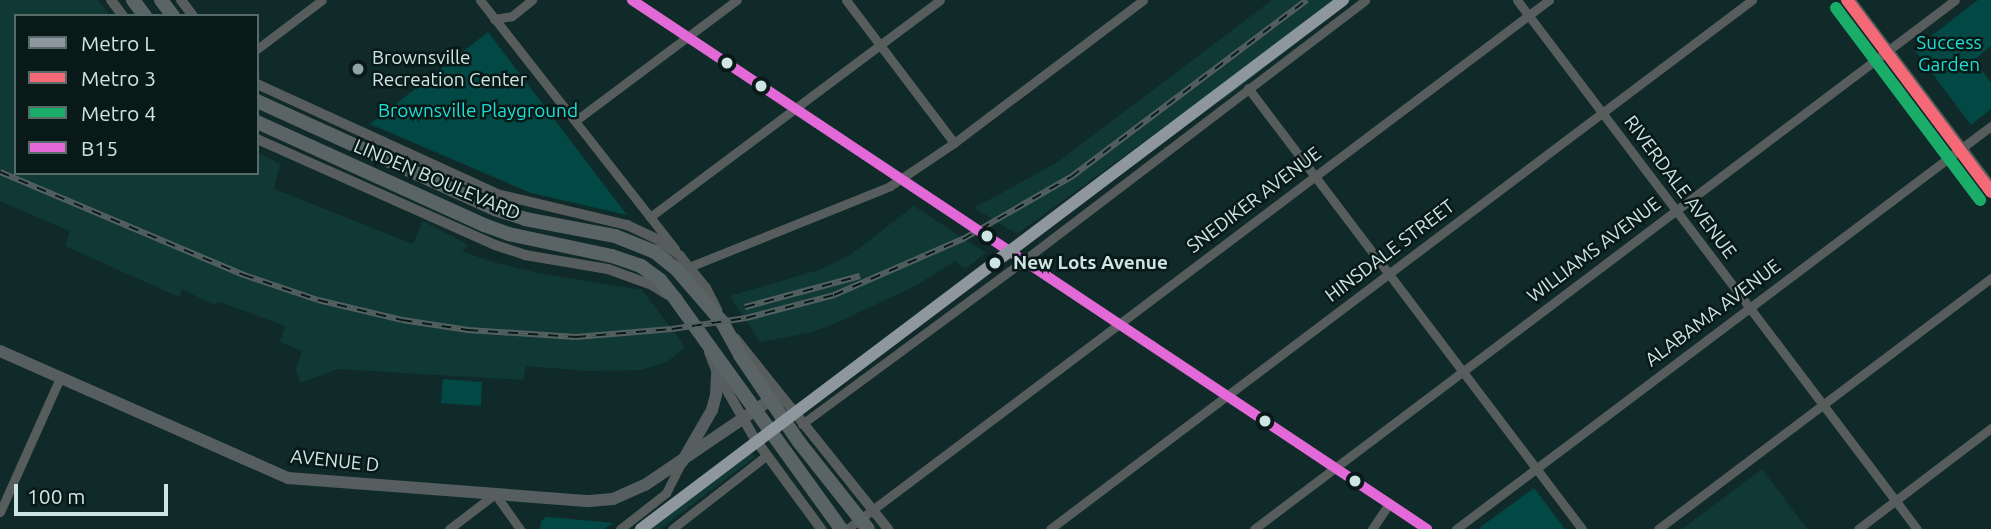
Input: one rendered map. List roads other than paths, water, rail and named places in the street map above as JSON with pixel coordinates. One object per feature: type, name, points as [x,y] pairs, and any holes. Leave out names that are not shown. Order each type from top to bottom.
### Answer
[{"type":"highway","name":"LINDEN BOULEVARD","points":[[259,102],[495,209],[525,219],[637,243],[677,270],[722,322],[770,400],[820,470],[864,524]]},
{"type":"highway","name":"LINDEN BOULEVARD","points":[[259,123],[484,225],[509,234],[612,256],[641,266],[660,280],[676,300],[841,529]]},
{"type":"main road","name":"AVENUE D","points":[[0,351],[288,478],[495,494],[603,500],[645,485],[770,400]]},
{"type":"main road","points":[[682,462],[712,410],[717,373]]},
{"type":"street","points":[[259,47],[322,0]]},
{"type":"street","points":[[480,0],[680,256]]},
{"type":"street","points":[[494,19],[512,16],[533,0]]},
{"type":"street","points":[[632,0],[1427,529]]},
{"type":"street","points":[[575,121],[737,0]]},
{"type":"street","points":[[846,0],[954,143]]},
{"type":"street","points":[[650,217],[940,0]]},
{"type":"street","points":[[689,267],[876,194],[902,179],[954,143],[1143,0]]},
{"type":"street","points":[[802,424],[1023,261],[1365,0]]},
{"type":"street","name":"RIVERDALE AVENUE","points":[[1517,0],[1917,529]]},
{"type":"street","name":"SNEDIKER AVENUE","points":[[847,529],[864,524],[873,509],[1549,0]]},
{"type":"street","name":"HINSDALE STREET","points":[[1050,529],[1752,0]]},
{"type":"street","points":[[1851,0],[1991,186]]},
{"type":"street","name":"WILLIAMS AVENUE","points":[[1254,529],[1955,0]]},
{"type":"street","name":"LINDEN BOULEVARD","points":[[259,85],[497,194],[627,225],[657,239],[680,256],[706,288],[722,322],[888,529]]},
{"type":"street","points":[[1248,88],[1582,529]]},
{"type":"street","name":"ALABAMA AVENUE","points":[[1456,529],[1991,126]]},
{"type":"street","name":"LINDEN BOULEVARD","points":[[259,140],[495,245],[525,255],[608,269],[652,285],[676,300]]},
{"type":"street","points":[[1658,529],[1991,278]]},
{"type":"street","name":"LINDEN BOULEVARD","points":[[706,342],[717,373],[744,420],[821,529]]},
{"type":"street","points":[[0,512],[60,378]]},
{"type":"street","points":[[1858,529],[1991,428]]},
{"type":"street","points":[[672,529],[767,455]]},
{"type":"street","points":[[621,529],[670,489],[682,462]]},
{"type":"street","points":[[449,529],[495,494],[520,529]]},
{"type":"street","points":[[1372,529],[1389,504]]},
{"type":"railway","points":[[0,172],[244,275],[318,300],[402,320],[468,330],[576,337],[672,329],[746,318],[834,295],[963,239],[1071,177],[1307,0]]},
{"type":"railway","points":[[745,307],[860,276]]},
{"type":"metro line","name":"L","points":[[641,529],[1343,0]]},
{"type":"metro line","name":"3","points":[[1847,0],[1991,192]]},
{"type":"metro line","name":"4","points":[[1836,8],[1980,200]]},
{"type":"place","name":"Brownsville Recreation Center","points":[[358,69]]},
{"type":"place","name":"New Lots Avenue","points":[[995,263]]},
{"type":"park label","name":"Success Garden","points":[[1949,54]]},
{"type":"park label","name":"Brownsville Playground","points":[[478,111]]}]
